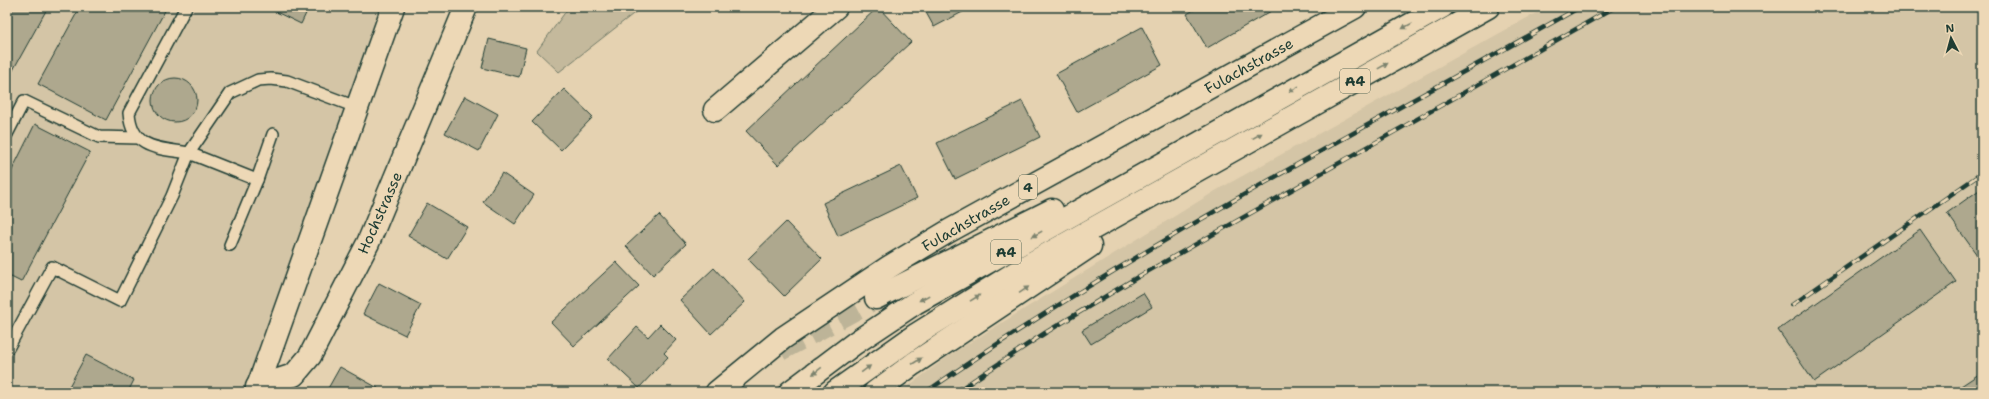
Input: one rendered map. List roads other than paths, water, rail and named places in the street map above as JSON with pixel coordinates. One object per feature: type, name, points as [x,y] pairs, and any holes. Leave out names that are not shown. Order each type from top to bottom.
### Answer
[{"type":"main road","name":"Hochstrasse","points":[[256,389],[393,7]]},
{"type":"main road","name":"Hochstrasse","points":[[256,389],[294,375],[310,356],[368,243],[432,93],[466,7]]},
{"type":"main road","points":[[715,110],[836,7]]},
{"type":"main road","name":"Fulachstrasse","points":[[717,392],[783,338],[889,267],[949,231],[1356,7]]},
{"type":"main road","name":"A4","points":[[790,392],[855,343],[915,303],[1442,7]]},
{"type":"main road","name":"A4","points":[[835,392],[917,334],[1026,266],[1488,7]]},
{"type":"main road","points":[[876,298],[978,246],[1230,125]]},
{"type":"main road","points":[[874,392],[913,364],[1223,155]]},
{"type":"lane","points":[[186,7],[129,113],[130,126],[138,138],[155,149],[189,153],[257,180]]},
{"type":"lane","points":[[8,348],[52,267],[120,301],[172,196],[189,153],[230,93],[258,80],[271,79],[287,81],[356,107]]},
{"type":"lane","points":[[7,134],[24,101],[99,137],[138,138]]},
{"type":"lane","points":[[230,245],[257,180],[273,134]]},
{"type":"tunnel","points":[[780,350],[876,298]]},
{"type":"railway","points":[[926,392],[1005,339],[1166,240],[1331,145],[1580,7]]},
{"type":"railway","points":[[956,392],[1045,333],[1136,278],[1615,7]]},
{"type":"railway","points":[[1792,305],[1982,173]]}]
